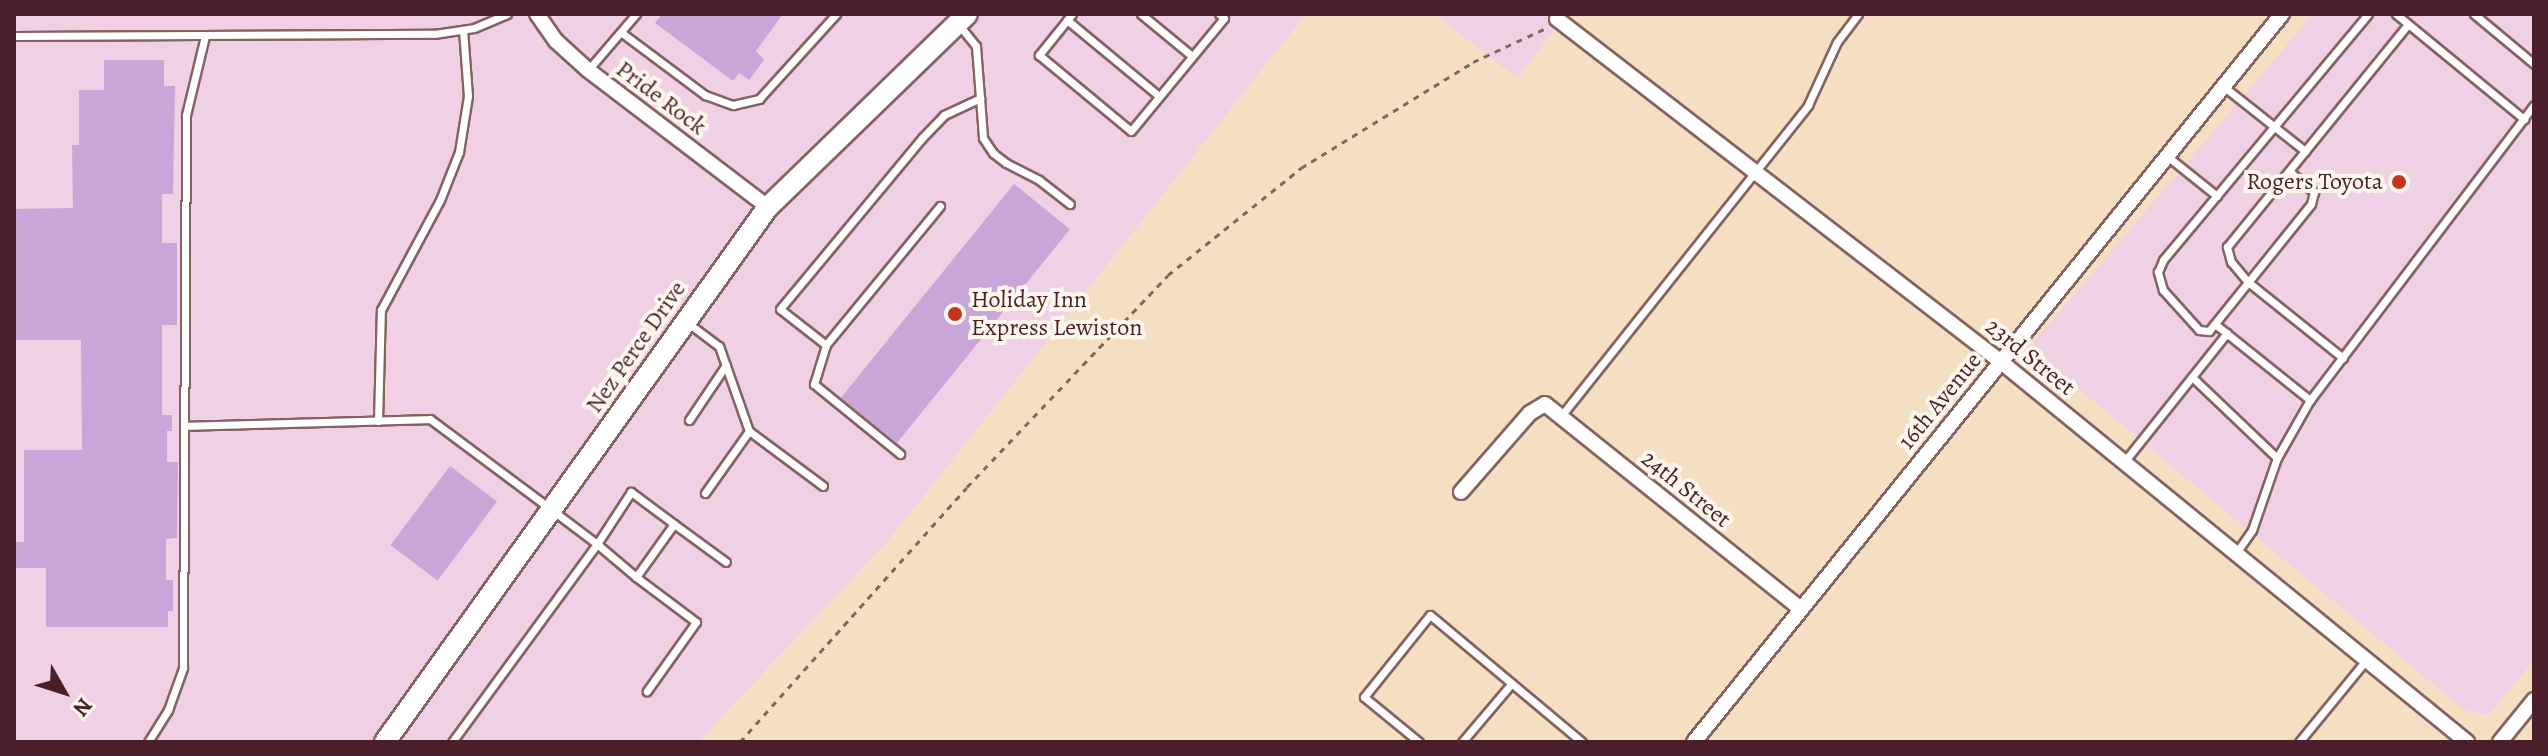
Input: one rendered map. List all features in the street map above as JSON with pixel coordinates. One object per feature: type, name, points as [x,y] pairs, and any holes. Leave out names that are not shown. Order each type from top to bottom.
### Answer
[{"type":"street","name":"Pride Rock","points":[[537,14],[556,41],[588,70],[768,207]]},
{"type":"street","name":"16th Avenue","points":[[1694,742],[2282,14]]},
{"type":"street","name":"23rd Street","points":[[1556,16],[2000,361],[2467,742]]},
{"type":"street","name":"Nez Perce Drive","points":[[385,742],[768,207],[962,18]]},
{"type":"street","name":"24th Street","points":[[1461,492],[1530,413],[1545,404],[1800,608]]},
{"type":"street","points":[[2500,742],[2534,700]]},
{"type":"lane","points":[[14,36],[434,34],[463,30],[507,14]]},
{"type":"lane","points":[[588,70],[636,14]]},
{"type":"lane","points":[[622,33],[705,95],[733,105],[759,99],[836,14]]},
{"type":"lane","points":[[1141,14],[1192,56]]},
{"type":"lane","points":[[1159,96],[1070,17],[1039,55],[1131,131],[1224,18],[1219,14]]},
{"type":"lane","points":[[1561,417],[1808,105],[1837,42],[1858,14]]},
{"type":"lane","points":[[2289,171],[2314,192],[2314,198],[2215,324],[2204,333],[2163,290],[2158,272],[2163,260],[2368,14]]},
{"type":"lane","points":[[2396,14],[2524,119]]},
{"type":"lane","points":[[2474,14],[2534,64]]},
{"type":"lane","points":[[962,18],[976,46],[983,138],[993,153],[1039,180],[1070,204]]},
{"type":"lane","points":[[2343,358],[2248,282],[2231,262],[2227,247],[2408,24]]},
{"type":"lane","points":[[378,421],[381,310],[440,200],[459,152],[468,96],[463,30]]},
{"type":"lane","points":[[148,742],[168,710],[183,668],[186,115],[205,36]]},
{"type":"lane","points":[[2223,86],[2305,151]]},
{"type":"lane","points":[[826,345],[780,309],[922,138],[944,115],[980,98]]},
{"type":"lane","points":[[2236,553],[2249,537],[2277,458],[2310,400],[2534,105]]},
{"type":"lane","points":[[2167,156],[2217,196]]},
{"type":"lane","points":[[900,454],[814,384],[826,345],[940,206]]},
{"type":"lane","points":[[686,322],[719,346],[749,431],[823,486]]},
{"type":"lane","points":[[2215,324],[2310,400]]},
{"type":"lane","points":[[2124,462],[2227,333]]},
{"type":"lane","points":[[689,420],[726,365]]},
{"type":"lane","points":[[2192,377],[2277,458]]},
{"type":"lane","points":[[184,426],[430,419],[696,622],[647,691]]},
{"type":"lane","points":[[705,493],[749,431]]},
{"type":"lane","points":[[452,742],[597,544],[631,492],[726,562]]},
{"type":"lane","points":[[636,577],[674,524]]},
{"type":"lane","points":[[1419,742],[1364,697],[1430,615],[1582,742]]},
{"type":"lane","points":[[2299,742],[2366,660]]},
{"type":"lane","points":[[1462,742],[1512,683]]},
{"type":"path","points":[[740,742],[967,487],[1168,275],[1301,168],[1473,62],[1541,31],[1556,16]]},
{"type":"shaded area","points":[[14,14],[1306,14],[892,536],[698,742],[14,742]]},
{"type":"shaded area","points":[[1434,14],[1567,14],[1517,78]]},
{"type":"shaded area","points":[[2313,14],[2534,16],[2534,660],[2489,715],[2464,710],[2036,353],[2034,342]]},
{"type":"building","points":[[662,14],[783,14],[756,51],[764,60],[749,80],[739,73],[733,81],[655,23]]},
{"type":"building","points":[[104,60],[164,60],[164,86],[175,86],[173,194],[162,194],[162,243],[177,243],[177,325],[162,325],[162,415],[172,415],[172,431],[167,431],[167,462],[178,462],[177,538],[166,539],[166,580],[173,580],[173,611],[168,611],[168,627],[46,627],[46,568],[14,568],[14,542],[24,542],[24,450],[82,450],[81,340],[14,340],[14,209],[73,208],[72,145],[79,145],[79,90],[104,90]]},
{"type":"building","name":"Holiday Inn Express Lewiston","points":[[1014,184],[1070,229],[897,443],[841,398]]},
{"type":"building","points":[[450,466],[497,502],[438,581],[390,545]]},
{"type":"place","name":"Rogers Toyota","points":[[2399,182]]},
{"type":"place","name":"Holiday Inn Express Lewiston","points":[[955,314]]}]
